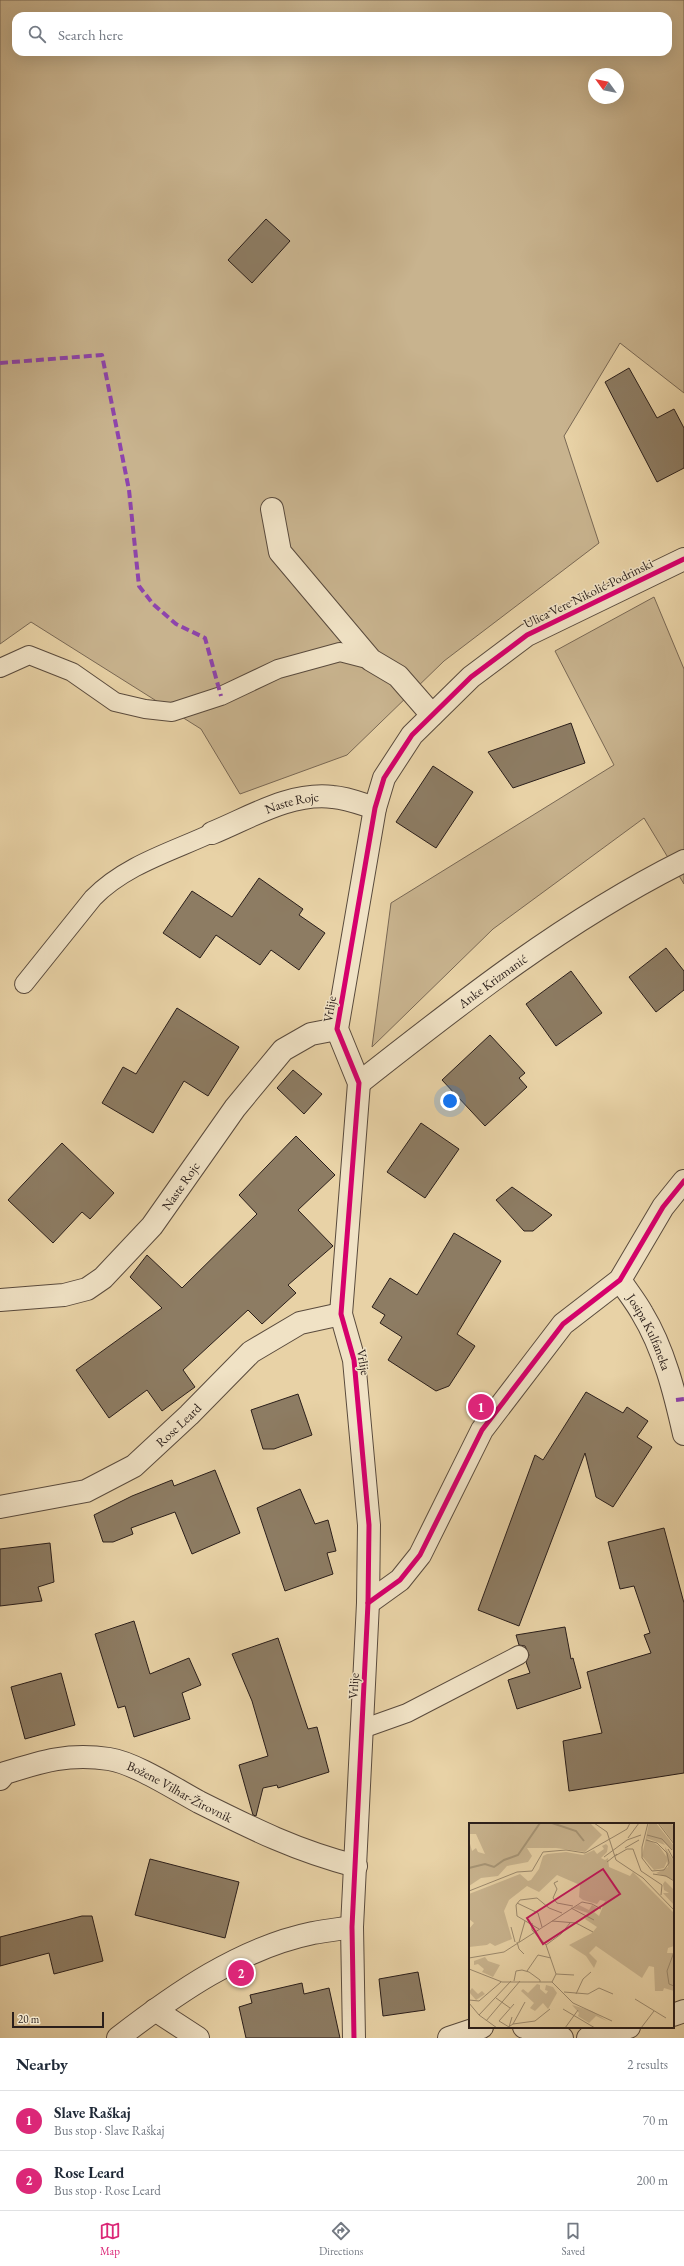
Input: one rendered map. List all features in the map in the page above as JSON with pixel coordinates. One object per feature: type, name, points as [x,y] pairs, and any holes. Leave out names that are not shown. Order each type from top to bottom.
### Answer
[{"type":"street","points":[[272,509],[280,552],[371,660],[398,676],[432,715]]},
{"type":"street","name":"Ulica Vere Nikolić-Podrinski","points":[[432,715],[471,677],[527,635],[684,559]]},
{"type":"street","name":"Vrlije","points":[[354,2038],[352,1928],[368,1603],[369,1525],[354,1360],[341,1314],[359,1083],[337,1029],[375,808],[384,778],[412,735],[432,715]]},
{"type":"street","name":"Naste Rojc","points":[[212,833],[290,800],[313,796],[335,797],[375,808]]},
{"type":"street","name":"Anke Krizmanić","points":[[359,1083],[513,964],[631,887],[684,860]]},
{"type":"street","name":"Naste Rojc","points":[[0,1300],[64,1296],[87,1289],[103,1278],[152,1226],[235,1108],[283,1050],[311,1034],[337,1029]]},
{"type":"street","points":[[368,1603],[400,1580],[420,1555],[482,1430],[563,1324],[620,1280],[663,1207],[684,1181]]},
{"type":"street","name":"Josipa Kulfaneka","points":[[620,1280],[642,1312],[657,1343],[676,1400],[684,1434]]},
{"type":"street","name":"Rose Leard","points":[[0,1507],[86,1492],[134,1466],[189,1415],[251,1352],[300,1323],[341,1314]]},
{"type":"street","name":"Božene Vilhar-Žirovnik","points":[[0,1779],[5,1773],[51,1759],[84,1756],[111,1759],[138,1770],[273,1839],[319,1856],[356,1866]]},
{"type":"street","points":[[118,2038],[155,2010],[221,1968],[268,1947],[311,1933],[352,1928]]},
{"type":"street","points":[[155,2010],[198,2038]]},
{"type":"street","points":[[674,2015],[684,2011]]},
{"type":"street","points":[[449,2038],[479,2028]]},
{"type":"street","points":[[527,2028],[562,2038]]},
{"type":"street","points":[[588,2038],[625,2028]]},
{"type":"lane","points":[[0,668],[29,655],[72,672],[115,702],[145,709],[172,712],[221,696],[278,669],[340,652],[371,660]]},
{"type":"lane","points":[[24,984],[105,885],[123,873],[212,833]]},
{"type":"lane","points":[[362,1729],[407,1713],[519,1655]]},
{"type":"shaded area","points":[[0,0],[684,0],[684,393],[620,343],[564,436],[599,543],[444,661],[347,755],[240,794],[201,729],[31,622],[0,644]]},
{"type":"shaded area","points":[[654,597],[684,669],[684,884],[644,818],[493,929],[372,1047],[391,903],[614,765],[555,651]]},
{"type":"building","points":[[266,219],[290,241],[252,283],[228,260]]},
{"type":"building","points":[[629,368],[657,418],[674,409],[684,428],[684,468],[657,482],[605,382]]},
{"type":"building","points":[[571,723],[585,763],[513,788],[488,752]]},
{"type":"building","points":[[433,766],[473,792],[436,848],[396,822]]},
{"type":"building","points":[[259,878],[303,909],[299,915],[325,933],[299,970],[271,950],[260,965],[216,935],[200,958],[163,933],[192,891],[232,917]]},
{"type":"building","points":[[666,948],[684,971],[684,990],[656,1012],[629,977]]},
{"type":"building","points":[[571,971],[602,1013],[556,1046],[526,1004]]},
{"type":"building","points":[[177,1008],[239,1047],[208,1096],[184,1081],[153,1133],[102,1103],[123,1067],[136,1074]]},
{"type":"building","points":[[490,1035],[525,1073],[519,1078],[527,1087],[485,1126],[442,1080]]},
{"type":"building","points":[[293,1070],[322,1094],[304,1114],[277,1088]]},
{"type":"building","points":[[421,1123],[459,1149],[425,1198],[387,1172]]},
{"type":"building","points":[[296,1136],[335,1175],[298,1210],[333,1246],[288,1285],[296,1293],[262,1324],[248,1310],[183,1370],[195,1387],[162,1411],[147,1390],[109,1418],[76,1370],[162,1308],[130,1277],[147,1255],[182,1288],[257,1214],[239,1195]]},
{"type":"building","points":[[62,1143],[114,1193],[90,1219],[82,1212],[53,1243],[8,1200]]},
{"type":"building","points":[[512,1187],[552,1215],[533,1231],[524,1231],[496,1200]]},
{"type":"building","points":[[454,1233],[501,1261],[457,1334],[475,1346],[449,1386],[436,1391],[388,1360],[402,1337],[380,1323],[385,1315],[372,1307],[390,1278],[417,1295]]},
{"type":"building","points":[[586,1392],[623,1413],[627,1407],[648,1421],[637,1437],[652,1447],[613,1507],[596,1497],[585,1453],[519,1626],[478,1610],[535,1455],[543,1460]]},
{"type":"building","points":[[298,1394],[312,1435],[274,1449],[263,1449],[251,1410]]},
{"type":"building","points":[[215,1470],[240,1533],[192,1554],[175,1512],[131,1528],[133,1534],[113,1542],[103,1542],[94,1515],[132,1496],[172,1480],[174,1486]]},
{"type":"building","points":[[300,1489],[315,1524],[328,1520],[336,1551],[327,1553],[333,1574],[285,1591],[257,1508]]},
{"type":"building","points":[[664,1528],[684,1603],[684,1773],[569,1791],[563,1741],[602,1733],[587,1672],[651,1653],[644,1635],[650,1633],[634,1586],[620,1589],[608,1542]]},
{"type":"building","points":[[50,1543],[54,1582],[38,1587],[42,1601],[0,1606],[0,1549]]},
{"type":"building","points":[[134,1621],[150,1674],[189,1658],[201,1685],[182,1693],[190,1719],[134,1737],[125,1706],[118,1708],[95,1634]]},
{"type":"building","points":[[565,1627],[571,1659],[573,1658],[581,1688],[517,1709],[508,1680],[530,1673],[526,1662],[529,1655],[525,1646],[519,1645],[516,1635]]},
{"type":"building","points":[[278,1638],[308,1729],[317,1727],[329,1772],[278,1788],[277,1785],[263,1788],[256,1816],[253,1815],[239,1765],[268,1756],[252,1701],[232,1654]]},
{"type":"building","points":[[61,1673],[75,1725],[25,1739],[11,1687]]},
{"type":"building","points":[[150,1859],[239,1882],[225,1938],[135,1915]]},
{"type":"building","points":[[82,1916],[92,1916],[103,1961],[54,1974],[49,1953],[0,1966],[0,1937]]},
{"type":"building","points":[[418,1972],[425,2010],[383,2016],[379,1979]]},
{"type":"building","points":[[302,1983],[304,1994],[329,1988],[340,2038],[246,2038],[239,2007],[252,2003],[250,1995]]},
{"type":"marked path","points":[[0,363],[102,355],[129,490],[139,586],[153,604],[176,624],[205,638],[221,696]]},
{"type":"marked path","points":[[676,1400],[684,1399]]},
{"type":"cycle path","points":[[354,2038],[352,1927],[368,1603],[369,1525],[354,1360],[341,1314],[359,1083],[337,1029],[375,808],[384,778],[412,735],[471,677],[527,635],[684,559]]},
{"type":"cycle path","points":[[368,1603],[400,1580],[420,1555],[482,1430],[563,1324],[620,1280],[663,1207],[684,1181]]},
{"type":"place","name":"Slave Raškaj","points":[[481,1407]]},
{"type":"place","name":"Rose Leard","points":[[241,1973]]}]
